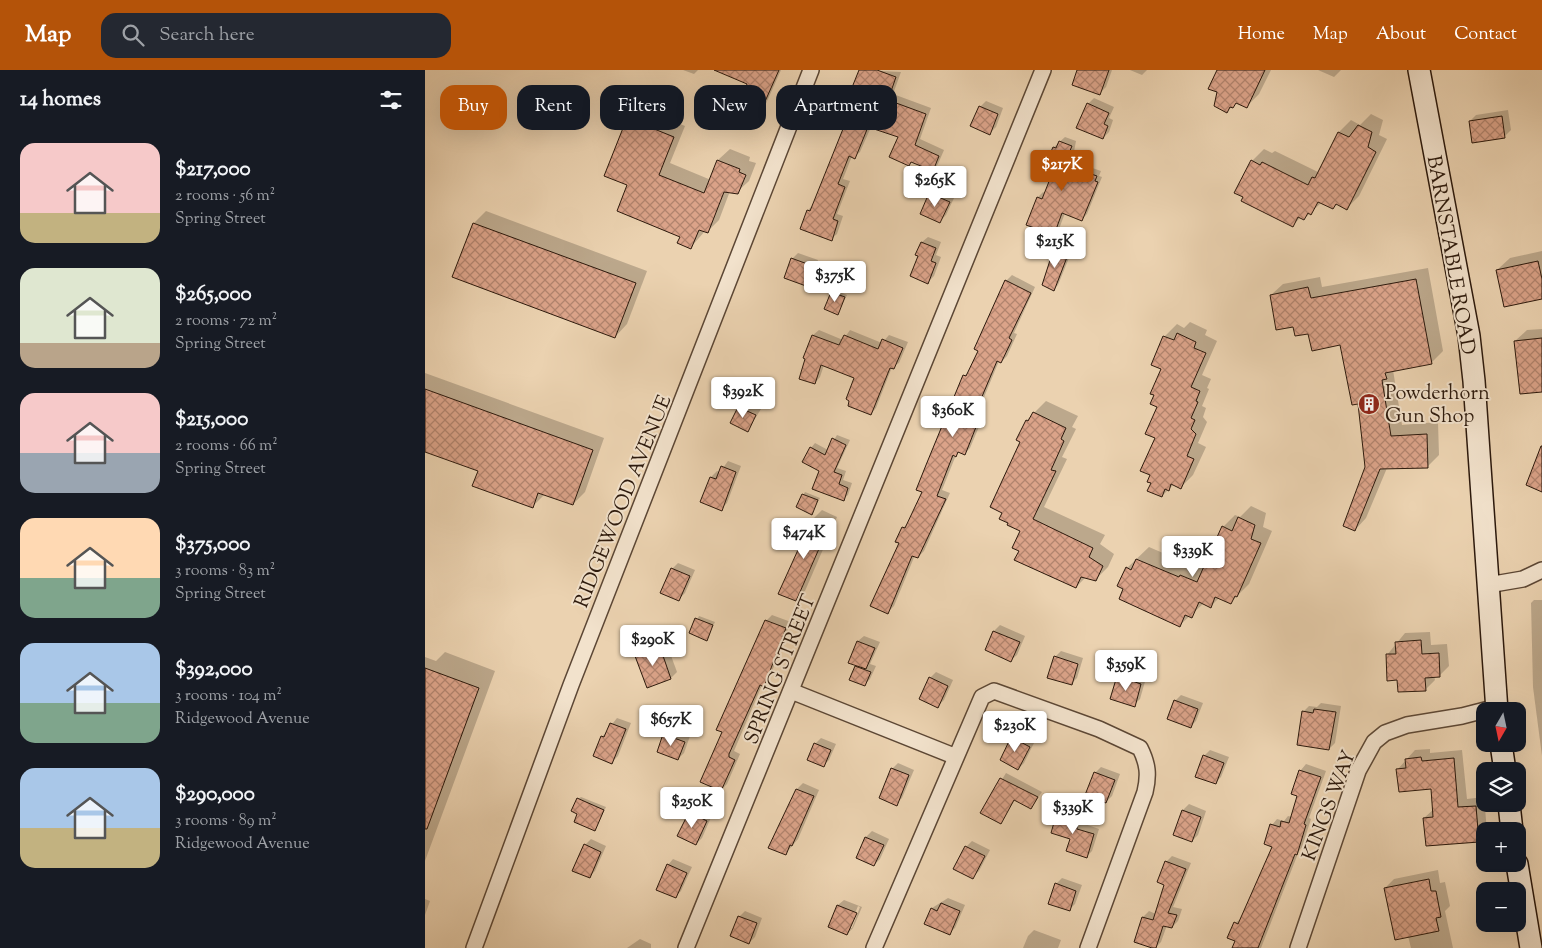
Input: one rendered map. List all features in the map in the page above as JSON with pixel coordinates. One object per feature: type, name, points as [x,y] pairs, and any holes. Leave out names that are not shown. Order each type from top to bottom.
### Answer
[{"type":"main road","name":"BARNSTABLE ROAD","points":[[1419,70],[1469,336],[1474,381],[1496,702]]},
{"type":"main road","points":[[1518,872],[1531,948]]},
{"type":"street","name":"RIDGEWOOD AVENUE","points":[[474,948],[585,649],[811,70]]},
{"type":"street","name":"SPRING STREET","points":[[686,948],[1043,70]]},
{"type":"street","points":[[1488,585],[1523,579],[1542,570]]},
{"type":"street","points":[[791,691],[954,756]]},
{"type":"street","points":[[874,948],[954,756],[982,696],[994,691],[1099,729],[1140,748],[1146,760],[1148,776],[1145,792],[1088,948]]},
{"type":"street","name":"KINGS WAY","points":[[1298,948],[1358,771],[1374,742],[1385,733],[1407,725],[1476,713]]},
{"type":"building","points":[[714,70],[779,70],[766,99],[766,85],[747,84]]},
{"type":"building","points":[[859,70],[877,70],[896,77],[893,85],[853,85]]},
{"type":"building","points":[[1077,70],[1109,70],[1100,95],[1072,85]]},
{"type":"building","points":[[1217,70],[1265,70],[1247,108],[1236,103],[1233,108],[1230,107],[1227,113],[1214,106],[1217,92],[1208,89]]},
{"type":"building","points":[[897,103],[926,114],[915,145],[939,156],[933,171],[911,162],[909,166],[889,157],[898,137],[877,130],[897,130]]},
{"type":"building","points":[[1087,103],[1109,113],[1104,124],[1108,126],[1103,139],[1076,128]]},
{"type":"building","points":[[979,106],[998,114],[990,135],[970,126]]},
{"type":"building","points":[[1502,116],[1505,138],[1472,143],[1469,121]]},
{"type":"building","points":[[1358,125],[1372,132],[1368,147],[1376,152],[1347,210],[1336,204],[1333,209],[1318,202],[1311,215],[1308,213],[1304,220],[1298,217],[1293,227],[1241,201],[1243,197],[1234,193],[1251,160],[1260,165],[1262,162],[1308,185],[1312,177],[1315,178],[1338,132],[1349,137]]},
{"type":"building","points":[[622,130],[657,130],[674,137],[659,175],[704,193],[717,160],[740,169],[739,172],[746,175],[738,194],[724,192],[708,233],[699,230],[691,249],[677,243],[680,237],[617,211],[627,185],[604,176]]},
{"type":"building","points":[[843,130],[867,130],[855,159],[849,156],[838,184],[845,187],[833,219],[838,221],[832,241],[800,229],[807,210],[810,211]]},
{"type":"building","points":[[1059,141],[1072,146],[1069,153],[1072,155],[1069,162],[1072,164],[1071,167],[1097,176],[1095,181],[1098,182],[1082,221],[1062,213],[1054,235],[1026,225],[1037,197],[1042,199],[1052,174],[1043,170],[1053,147],[1056,148]]},
{"type":"building","points":[[929,193],[950,202],[940,223],[920,214]]},
{"type":"building","points":[[473,223],[636,283],[615,338],[452,277]]},
{"type":"building","points":[[921,242],[936,248],[931,261],[936,263],[928,284],[910,276],[918,256],[915,255]]},
{"type":"building","points":[[1054,248],[1069,252],[1054,291],[1042,285]]},
{"type":"building","points":[[791,258],[813,266],[806,286],[784,278]]},
{"type":"building","points":[[1538,261],[1542,279],[1542,299],[1504,307],[1496,270]]},
{"type":"building","name":"Powderhorn Gun Shop","points":[[1416,279],[1432,364],[1385,373],[1387,379],[1382,380],[1391,436],[1427,434],[1428,468],[1380,469],[1355,531],[1343,526],[1365,467],[1358,404],[1352,405],[1340,345],[1312,351],[1308,334],[1295,336],[1293,327],[1276,330],[1270,295],[1308,287],[1311,298]]},
{"type":"building","points":[[1005,280],[1031,293],[1009,338],[1012,340],[1001,363],[997,361],[970,425],[976,427],[965,455],[958,452],[956,457],[953,455],[937,496],[946,499],[918,558],[912,556],[888,614],[870,606],[899,543],[895,542],[902,527],[905,528],[922,492],[916,490],[963,375],[966,376],[978,351],[974,349]]},
{"type":"building","points":[[831,292],[845,297],[838,315],[824,309]]},
{"type":"building","points":[[1177,333],[1196,342],[1194,348],[1206,353],[1191,387],[1200,391],[1196,401],[1198,402],[1191,418],[1195,420],[1191,429],[1196,434],[1187,456],[1194,459],[1181,489],[1171,484],[1169,491],[1165,489],[1162,497],[1147,491],[1151,483],[1147,482],[1150,475],[1140,471],[1155,438],[1145,434],[1157,407],[1150,404],[1154,395],[1150,394],[1161,369],[1151,365],[1163,336],[1174,340]]},
{"type":"building","points":[[812,335],[839,345],[844,335],[878,349],[882,339],[903,348],[894,369],[890,368],[871,415],[848,406],[849,401],[846,399],[854,378],[821,365],[815,384],[799,379],[805,359],[803,358]]},
{"type":"building","points":[[1542,338],[1542,392],[1520,394],[1514,341]]},
{"type":"building","points":[[425,389],[593,450],[573,505],[538,493],[533,508],[472,486],[478,471],[425,452]]},
{"type":"building","points":[[738,407],[756,415],[748,432],[730,423]]},
{"type":"building","points":[[1033,412],[1066,428],[1061,439],[1064,441],[1051,470],[1056,471],[1033,519],[1093,548],[1089,557],[1103,566],[1096,581],[1081,577],[1076,588],[1014,560],[1019,551],[1012,548],[1020,531],[999,519],[1002,513],[990,507],[1020,442],[1016,440],[1026,420],[1028,421]]},
{"type":"building","points":[[832,438],[846,445],[834,472],[842,475],[839,484],[848,488],[844,501],[812,489],[819,471],[802,462],[810,447],[825,455]]},
{"type":"building","points":[[1542,446],[1542,492],[1526,485]]},
{"type":"building","points":[[721,466],[736,472],[722,511],[700,502],[710,477],[716,479]]},
{"type":"building","points":[[802,494],[818,500],[812,515],[796,507]]},
{"type":"building","points":[[1238,517],[1255,525],[1251,539],[1261,543],[1237,597],[1235,596],[1231,604],[1215,597],[1211,608],[1199,602],[1192,618],[1185,615],[1180,627],[1119,599],[1123,589],[1117,586],[1126,567],[1131,570],[1136,559],[1179,577],[1180,575],[1197,582],[1222,526],[1232,531]]},
{"type":"building","points":[[812,519],[829,526],[796,601],[778,594]]},
{"type":"building","points":[[671,568],[690,576],[679,601],[660,593]]},
{"type":"building","points":[[695,618],[713,625],[707,641],[689,633]]},
{"type":"building","points":[[765,620],[786,628],[764,687],[760,685],[729,754],[729,757],[735,760],[721,791],[700,782],[722,732],[716,730]]},
{"type":"building","points":[[993,631],[1020,642],[1011,662],[985,650]]},
{"type":"building","points":[[1421,640],[1422,654],[1439,653],[1440,677],[1425,678],[1426,691],[1398,692],[1397,680],[1387,681],[1386,654],[1396,654],[1395,642]]},
{"type":"building","points":[[857,641],[875,648],[866,669],[848,663]]},
{"type":"building","points":[[660,647],[671,679],[647,688],[635,656]]},
{"type":"building","points":[[1054,656],[1078,664],[1072,685],[1047,678]]},
{"type":"building","points":[[855,666],[871,672],[865,686],[849,680]]},
{"type":"building","points":[[425,668],[479,688],[427,829],[425,829]]},
{"type":"building","points":[[1117,676],[1141,684],[1135,707],[1110,699]]},
{"type":"building","points":[[929,677],[948,686],[938,708],[919,699]]},
{"type":"building","points":[[1174,700],[1198,709],[1191,728],[1167,719]]},
{"type":"building","points":[[1314,709],[1336,712],[1329,750],[1297,745],[1302,711],[1313,713]]},
{"type":"building","points":[[610,723],[626,729],[612,764],[593,756],[601,736],[604,737]]},
{"type":"building","points":[[663,734],[685,742],[678,760],[657,752]]},
{"type":"building","points":[[1011,737],[1030,747],[1018,770],[1000,760]]},
{"type":"building","points":[[814,743],[831,750],[824,767],[807,760]]},
{"type":"building","points":[[1203,755],[1224,763],[1216,784],[1195,777]]},
{"type":"building","points":[[1421,757],[1422,761],[1454,758],[1458,807],[1476,806],[1476,842],[1426,846],[1423,818],[1433,817],[1431,789],[1399,792],[1396,769],[1406,768],[1405,759]]},
{"type":"building","points":[[891,768],[909,775],[897,806],[879,798]]},
{"type":"building","points":[[1299,770],[1321,777],[1304,824],[1306,825],[1297,855],[1295,854],[1258,948],[1232,948],[1235,941],[1227,938],[1234,922],[1238,924],[1272,847],[1264,844],[1270,824],[1280,827],[1281,821],[1289,823],[1297,796],[1291,794]]},
{"type":"building","points":[[1094,772],[1115,780],[1106,803],[1085,795]]},
{"type":"building","points":[[1000,778],[1038,797],[1031,809],[1014,800],[1001,824],[980,813]]},
{"type":"building","points":[[796,789],[814,796],[792,846],[790,845],[786,855],[768,848]]},
{"type":"building","points":[[577,798],[604,810],[595,831],[574,822],[577,814],[571,811]]},
{"type":"building","points":[[1182,810],[1201,817],[1192,842],[1173,835]]},
{"type":"building","points":[[689,812],[707,821],[696,845],[677,836]]},
{"type":"building","points":[[1057,812],[1076,818],[1073,825],[1077,826],[1077,829],[1094,834],[1087,858],[1066,851],[1070,839],[1051,833]]},
{"type":"building","points":[[865,837],[884,845],[874,866],[856,858]]},
{"type":"building","points":[[584,844],[601,852],[590,878],[572,871]]},
{"type":"building","points":[[965,846],[985,856],[973,879],[953,869]]},
{"type":"building","points":[[1165,861],[1186,869],[1168,913],[1177,915],[1172,928],[1163,926],[1156,948],[1152,948],[1134,942],[1142,917],[1153,920],[1164,885],[1157,882]]},
{"type":"building","points":[[667,864],[687,873],[676,898],[656,890]]},
{"type":"building","points":[[1429,879],[1431,891],[1436,891],[1441,917],[1436,918],[1439,931],[1395,940],[1384,888]]},
{"type":"building","points":[[1055,883],[1076,891],[1070,911],[1048,904]]},
{"type":"building","points":[[941,903],[960,911],[950,935],[924,924],[931,908],[937,911]]},
{"type":"building","points":[[837,905],[857,913],[847,935],[828,927]]},
{"type":"building","points":[[738,916],[757,923],[749,944],[730,936]]},
{"type":"place","name":"Powderhorn Gun Shop","points":[[1369,404]]}]
